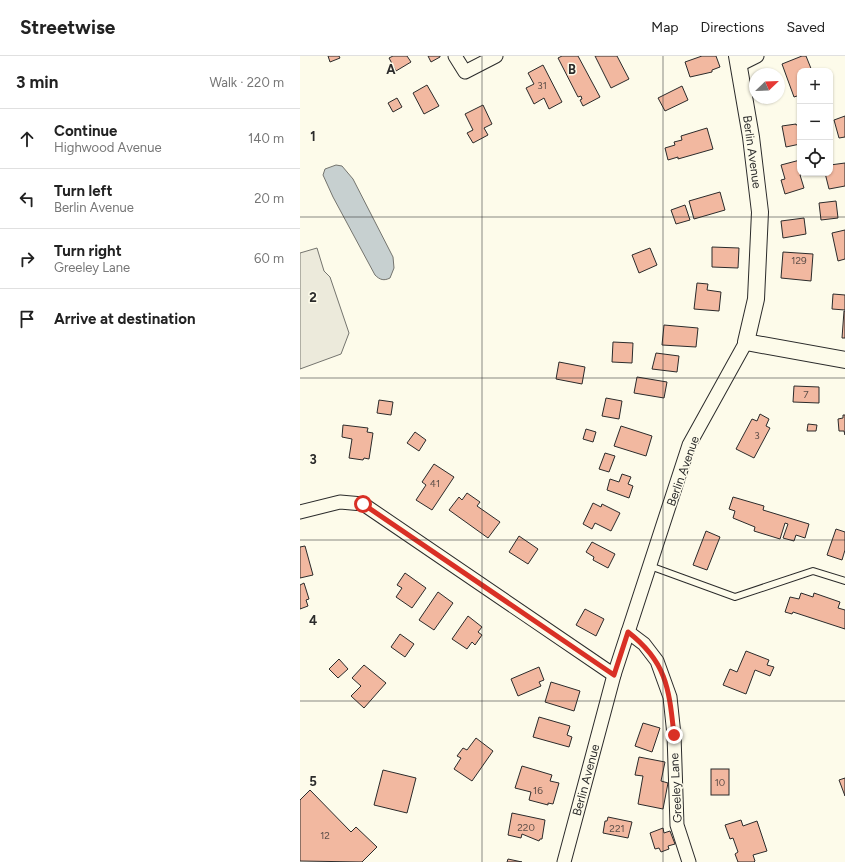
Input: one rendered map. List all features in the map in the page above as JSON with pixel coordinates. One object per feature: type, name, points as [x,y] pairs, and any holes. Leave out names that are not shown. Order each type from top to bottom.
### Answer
[{"type":"street","points":[[455,56],[465,72],[496,56]]},
{"type":"street","points":[[738,60],[756,56]]},
{"type":"street","name":"Berlin Avenue","points":[[564,862],[614,675],[689,445],[746,342],[756,299],[760,212],[751,137],[738,60]]},
{"type":"street","points":[[746,342],[845,360]]},
{"type":"street","points":[[300,512],[340,502],[363,504],[614,675]]},
{"type":"street","name":"Greeley Lane","points":[[628,632],[644,644],[658,661],[670,697],[674,735],[677,825],[689,862]]},
{"type":"lane","points":[[650,566],[735,597],[813,571],[845,581]]},
{"type":"shaded area","points":[[336,165],[342,166],[353,179],[393,257],[394,268],[390,278],[386,280],[382,280],[375,275],[333,197],[323,175],[325,169]]},
{"type":"shaded area","points":[[317,248],[324,271],[330,277],[349,333],[341,354],[300,369],[300,253]]},
{"type":"building","points":[[328,56],[339,56],[340,58],[330,62]]},
{"type":"building","points":[[393,56],[407,56],[411,62],[396,71],[389,58]]},
{"type":"building","points":[[428,56],[440,56],[440,57],[431,62]]},
{"type":"building","points":[[562,56],[578,56],[600,97],[583,106],[580,100],[582,99],[581,96],[578,97],[558,58]]},
{"type":"building","points":[[595,56],[617,56],[629,79],[611,88]]},
{"type":"building","points":[[702,56],[716,56],[720,67],[712,70],[712,72],[690,77],[685,62]]},
{"type":"building","points":[[802,56],[806,56],[811,68],[797,68],[797,96],[794,97],[785,72],[785,68],[783,68],[782,64]]},
{"type":"building","points":[[543,65],[562,102],[549,109],[544,98],[534,104],[526,88],[534,84],[528,73]]},
{"type":"building","points":[[427,85],[439,106],[424,114],[413,93]]},
{"type":"building","points":[[682,86],[688,100],[665,111],[658,98]]},
{"type":"building","points":[[397,98],[402,107],[393,112],[388,103]]},
{"type":"building","points":[[483,105],[492,124],[484,128],[488,135],[473,143],[467,133],[473,130],[465,114]]},
{"type":"building","points":[[845,116],[845,137],[839,138],[834,120]]},
{"type":"building","points":[[797,125],[797,145],[786,147],[782,126]]},
{"type":"building","points":[[707,128],[713,149],[678,159],[678,157],[668,160],[665,148],[675,145],[674,142],[682,140],[681,136]]},
{"type":"building","points":[[797,161],[797,176],[800,176],[804,188],[785,194],[781,180],[785,179],[781,165]]},
{"type":"building","points":[[845,163],[845,186],[829,189],[826,176],[833,176],[833,165]]},
{"type":"building","points":[[720,192],[725,210],[694,219],[689,201]]},
{"type":"building","points":[[836,201],[838,218],[821,220],[819,203]]},
{"type":"building","points":[[685,205],[690,220],[676,224],[671,210]]},
{"type":"building","points":[[804,218],[806,234],[783,238],[781,221]]},
{"type":"building","points":[[845,230],[845,259],[838,261],[832,233]]},
{"type":"building","points":[[712,247],[739,248],[738,268],[712,267]]},
{"type":"building","points":[[650,248],[657,265],[639,273],[632,255]]},
{"type":"building","points":[[783,252],[813,254],[811,281],[781,278]]},
{"type":"building","points":[[697,283],[708,284],[707,290],[721,292],[719,311],[694,309]]},
{"type":"building","points":[[833,294],[845,295],[845,310],[832,309]]},
{"type":"building","points":[[844,311],[845,338],[842,338]]},
{"type":"building","points":[[664,325],[698,328],[696,347],[662,345]]},
{"type":"building","points":[[613,342],[633,343],[632,363],[612,362]]},
{"type":"building","points":[[656,353],[679,356],[677,372],[652,369]]},
{"type":"building","points":[[559,362],[585,367],[582,384],[556,379]]},
{"type":"building","points":[[637,377],[667,382],[664,398],[634,393]]},
{"type":"building","points":[[794,386],[819,387],[819,403],[793,402]]},
{"type":"building","points":[[606,398],[622,401],[619,419],[602,416]]},
{"type":"building","points":[[379,400],[393,402],[391,415],[377,413]]},
{"type":"building","points":[[760,414],[769,419],[766,426],[770,428],[754,458],[736,449],[752,419],[757,421]]},
{"type":"building","points":[[843,415],[845,415],[845,435],[844,431],[839,431],[838,419],[843,418]]},
{"type":"building","points":[[808,424],[817,425],[816,431],[807,431]]},
{"type":"building","points":[[343,425],[368,428],[367,432],[373,433],[369,459],[364,458],[363,460],[349,458],[352,439],[342,437]]},
{"type":"building","points":[[621,426],[652,436],[646,456],[614,446]]},
{"type":"building","points":[[586,429],[596,432],[593,442],[583,439]]},
{"type":"building","points":[[415,432],[426,440],[419,451],[407,443]]},
{"type":"building","points":[[605,453],[615,456],[609,472],[599,469]]},
{"type":"building","points":[[434,464],[454,477],[432,510],[416,500],[426,485],[422,482]]},
{"type":"building","points":[[622,474],[631,477],[628,484],[633,486],[629,498],[607,490],[610,479],[619,482]]},
{"type":"building","points":[[467,493],[480,502],[477,506],[500,522],[488,538],[449,510],[459,497],[462,500]]},
{"type":"building","points":[[733,497],[764,506],[763,510],[809,524],[805,538],[796,535],[794,541],[783,538],[788,524],[785,523],[780,539],[754,531],[755,527],[733,518],[735,511],[729,509]]},
{"type":"building","points":[[593,503],[601,507],[602,504],[620,513],[611,531],[595,523],[592,529],[583,524]]},
{"type":"building","points":[[836,529],[845,532],[845,550],[842,560],[827,555]]},
{"type":"building","points":[[706,531],[720,537],[707,570],[693,565]]},
{"type":"building","points":[[519,536],[538,549],[528,564],[509,552]]},
{"type":"building","points":[[592,542],[615,554],[608,568],[593,560],[594,557],[586,552]]},
{"type":"building","points":[[305,546],[313,575],[300,578],[300,547]]},
{"type":"building","points":[[405,573],[426,588],[412,608],[396,597],[402,588],[397,585]]},
{"type":"building","points":[[304,583],[309,599],[306,600],[308,606],[300,609],[300,585]]},
{"type":"building","points":[[438,592],[453,603],[434,630],[419,620]]},
{"type":"building","points":[[801,593],[813,597],[814,593],[840,602],[838,608],[845,610],[845,629],[793,612],[792,614],[785,612],[790,597],[799,599]]},
{"type":"building","points":[[585,609],[604,619],[596,636],[576,625]]},
{"type":"building","points":[[468,616],[482,627],[478,632],[482,635],[475,645],[472,642],[467,649],[452,639]]},
{"type":"building","points":[[400,634],[414,644],[405,657],[391,647]]},
{"type":"building","points":[[746,651],[769,660],[767,665],[774,667],[770,676],[755,670],[746,694],[723,685],[730,669],[737,672]]},
{"type":"building","points":[[339,659],[348,669],[338,678],[329,669]]},
{"type":"building","points":[[364,665],[386,683],[364,708],[351,696],[361,686],[352,678]]},
{"type":"building","points":[[539,667],[544,680],[539,682],[541,686],[518,696],[511,679]]},
{"type":"building","points":[[551,682],[580,691],[574,711],[545,702]]},
{"type":"building","points":[[539,717],[570,726],[567,735],[572,737],[569,747],[533,737]]},
{"type":"building","points":[[643,723],[660,728],[652,752],[635,746]]},
{"type":"building","points":[[476,738],[493,751],[472,781],[454,769],[461,758],[457,756],[463,748],[467,750]]},
{"type":"building","points":[[639,757],[665,762],[661,781],[668,783],[663,809],[638,804],[643,776],[635,775]]},
{"type":"building","points":[[522,766],[552,775],[550,781],[559,783],[553,804],[548,803],[548,805],[529,800],[531,792],[515,788]]},
{"type":"building","points":[[711,769],[729,769],[729,795],[711,795]]},
{"type":"building","points":[[383,770],[416,778],[407,813],[374,805]]},
{"type":"building","points":[[845,778],[845,796],[839,780]]},
{"type":"building","points":[[310,790],[351,832],[356,827],[377,847],[362,862],[300,861],[300,800]]},
{"type":"building","points":[[512,813],[545,820],[542,839],[539,841],[522,834],[521,838],[508,835]]},
{"type":"building","points":[[608,817],[632,822],[628,838],[603,833],[605,821],[607,821]]},
{"type":"building","points":[[741,820],[743,826],[757,821],[767,851],[753,855],[754,862],[738,862],[735,854],[738,852],[733,838],[730,839],[725,825]]},
{"type":"building","points":[[663,828],[664,833],[670,831],[675,844],[668,846],[669,849],[661,852],[659,848],[655,849],[650,833]]},
{"type":"building","points":[[508,859],[522,862],[507,862]]},
{"type":"route","points":[[363,504],[614,675],[628,632],[644,644],[658,661],[670,697],[674,735]]}]
